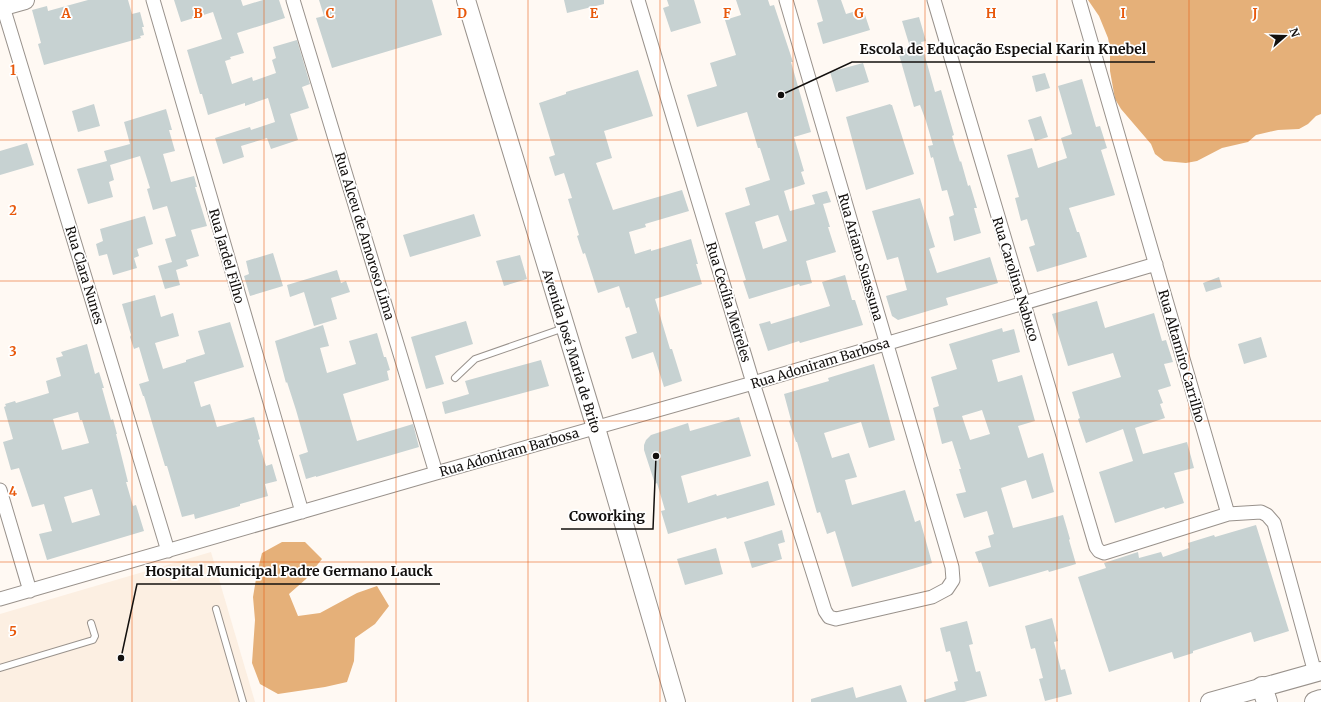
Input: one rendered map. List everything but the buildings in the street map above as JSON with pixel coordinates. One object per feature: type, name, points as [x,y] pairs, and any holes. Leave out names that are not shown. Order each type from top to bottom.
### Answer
[{"type":"main road","points":[[1,4],[25,0]]},
{"type":"main road","name":"Avenida José Maria de Brito","points":[[466,0],[596,428],[676,702]]},
{"type":"main road","points":[[1210,702],[1264,695],[1318,672]]},
{"type":"main road","points":[[1315,702],[1321,700]]},
{"type":"street","name":"Rua Jardel Filho","points":[[152,0],[302,512]]},
{"type":"street","name":"Rua Alceu de Amoroso Lima","points":[[293,0],[436,473]]},
{"type":"street","name":"Rua Cecília Meireles","points":[[638,0],[753,383],[825,611],[829,616],[836,619]]},
{"type":"street","name":"Rua Ariano Suassuna","points":[[786,0],[952,568],[953,580],[947,589],[932,597],[836,619]]},
{"type":"street","name":"Rua Carolina Nabuco","points":[[934,0],[1096,547],[1104,554],[1228,514]]},
{"type":"street","name":"Rua Altamiro Carrilho","points":[[1078,0],[1228,514]]},
{"type":"street","name":"Rua Clara Nunes","points":[[1,4],[168,551]]},
{"type":"street","name":"Rua Adoniram Barbosa","points":[[0,599],[753,383],[1156,264]]},
{"type":"street","points":[[0,490],[30,591]]},
{"type":"street","points":[[1228,514],[1261,512],[1267,515],[1274,523],[1318,672]]},
{"type":"lane","points":[[455,378],[475,359],[565,328]]},
{"type":"lane","points":[[216,609],[243,702]]},
{"type":"lane","points":[[0,668],[93,640],[95,636],[91,623]]},
{"type":"shaded area","points":[[1088,0],[1321,0],[1321,114],[1299,129],[1278,130],[1256,135],[1248,142],[1222,148],[1197,161],[1186,163],[1164,161],[1155,154],[1151,144],[1121,109],[1115,99],[1110,71],[1110,48],[1108,38],[1099,16]]},
{"type":"shaded area","points":[[282,542],[305,542],[322,559],[306,579],[289,594],[298,616],[320,613],[357,593],[377,586],[389,606],[375,624],[355,638],[354,661],[347,682],[278,694],[260,684],[252,663],[255,620],[253,597],[262,553]]},
{"type":"shaded area","points":[[211,552],[255,702],[0,702],[0,614]]},
{"type":"place","name":"Escola de Educação Especial Karin Knebel","points":[[781,95]]},
{"type":"place","name":"Coworking","points":[[656,456]]},
{"type":"place","name":"Hospital Municipal Padre Germano Lauck","points":[[121,658]]}]
